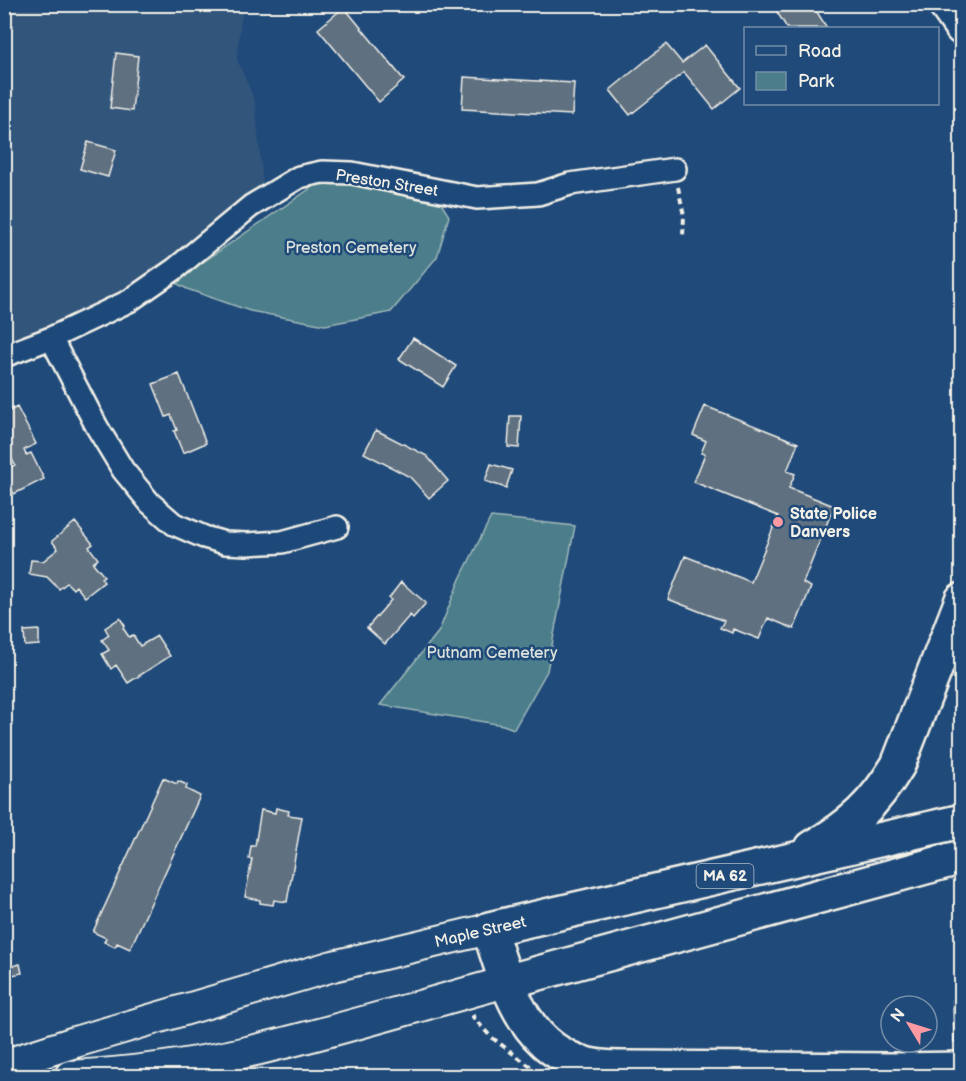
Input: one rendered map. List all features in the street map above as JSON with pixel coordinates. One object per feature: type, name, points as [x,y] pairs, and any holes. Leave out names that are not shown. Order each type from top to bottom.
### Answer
[{"type":"main road","points":[[945,4],[962,28]]},
{"type":"main road","points":[[782,863],[831,837],[852,822],[885,787],[898,765],[962,600]]},
{"type":"main road","name":"Maple Street","points":[[4,1065],[333,966],[962,821]]},
{"type":"main road","name":"MA 62","points":[[70,1077],[156,1068],[236,1054],[306,1037],[962,857]]},
{"type":"main road","points":[[489,929],[506,982],[522,1016],[535,1032],[562,1055],[600,1072],[962,1069]]},
{"type":"street","name":"Preston Street","points":[[4,356],[51,338],[129,301],[175,269],[251,206],[299,177],[322,172],[352,173],[477,198],[538,194],[570,184],[675,169]]},
{"type":"street","points":[[51,338],[123,470],[150,503],[174,524],[225,543],[247,544],[282,542],[337,526]]},
{"type":"path","points":[[675,169],[684,216],[683,235]]},
{"type":"shaded area","points":[[5,5],[246,5],[241,19],[237,59],[255,101],[263,185],[234,205],[179,253],[116,300],[5,348]]},
{"type":"green space","name":"Preston Cemetery","points":[[343,166],[437,197],[449,216],[437,257],[391,312],[325,325],[250,311],[187,289],[174,282]]},
{"type":"green space","name":"Putnam Cemetery","points":[[491,517],[575,526],[547,671],[514,729],[503,725],[380,705],[439,631],[460,579]]},
{"type":"building","points":[[340,4],[356,4],[348,12],[404,80],[379,102],[318,29],[343,8]]},
{"type":"building","points":[[772,4],[812,4],[826,27],[786,27]]},
{"type":"building","points":[[666,44],[682,63],[705,45],[740,88],[714,109],[684,72],[630,115],[610,90]]},
{"type":"building","points":[[116,53],[138,56],[132,111],[110,108]]},
{"type":"building","points":[[464,77],[574,83],[572,115],[462,109]]},
{"type":"building","points":[[88,142],[116,150],[108,177],[80,169]]},
{"type":"building","points":[[413,338],[456,366],[443,387],[399,359]]},
{"type":"building","points":[[179,374],[206,443],[183,453],[174,431],[177,430],[171,415],[166,417],[153,384]]},
{"type":"building","points":[[705,406],[798,443],[787,471],[795,474],[789,488],[834,506],[803,583],[811,587],[794,629],[768,618],[759,639],[733,629],[732,633],[720,628],[724,621],[668,599],[685,556],[751,582],[778,516],[694,482],[705,454],[701,453],[706,441],[693,435]]},
{"type":"building","points":[[17,407],[36,444],[24,450],[26,455],[31,453],[44,479],[14,494],[4,476],[4,470],[15,465],[4,444],[4,414]]},
{"type":"building","points":[[510,416],[521,416],[519,448],[508,447]]},
{"type":"building","points":[[376,430],[427,456],[448,481],[429,498],[410,477],[364,453]]},
{"type":"building","points":[[491,464],[512,470],[506,488],[485,481]]},
{"type":"building","points":[[75,522],[93,544],[89,547],[98,559],[93,563],[104,576],[101,578],[104,582],[85,597],[76,586],[73,589],[67,583],[59,589],[47,577],[29,574],[31,560],[43,561],[58,549],[52,541]]},
{"type":"building","points":[[401,582],[426,603],[413,618],[410,615],[385,644],[367,628],[391,600],[389,598]]},
{"type":"building","points":[[120,618],[129,637],[133,635],[140,646],[157,636],[170,656],[128,683],[116,665],[111,669],[102,654],[109,650],[102,640],[109,635],[105,628]]},
{"type":"building","points":[[39,630],[39,645],[25,646],[24,631]]},
{"type":"building","points":[[163,778],[177,784],[178,781],[187,785],[186,789],[200,796],[130,949],[117,943],[115,947],[104,942],[106,938],[93,932]]},
{"type":"building","points":[[276,808],[289,811],[288,815],[302,817],[287,902],[274,900],[273,905],[245,897],[252,859],[249,859],[251,846],[255,846],[261,810],[275,813]]},
{"type":"building","points":[[4,964],[6,968],[20,964],[22,973],[7,976],[9,984],[4,985]]},
{"type":"building","points":[[953,1000],[962,1000],[962,1042],[954,1042]]},
{"type":"place","name":"State Police Danvers","points":[[778,522]]}]
